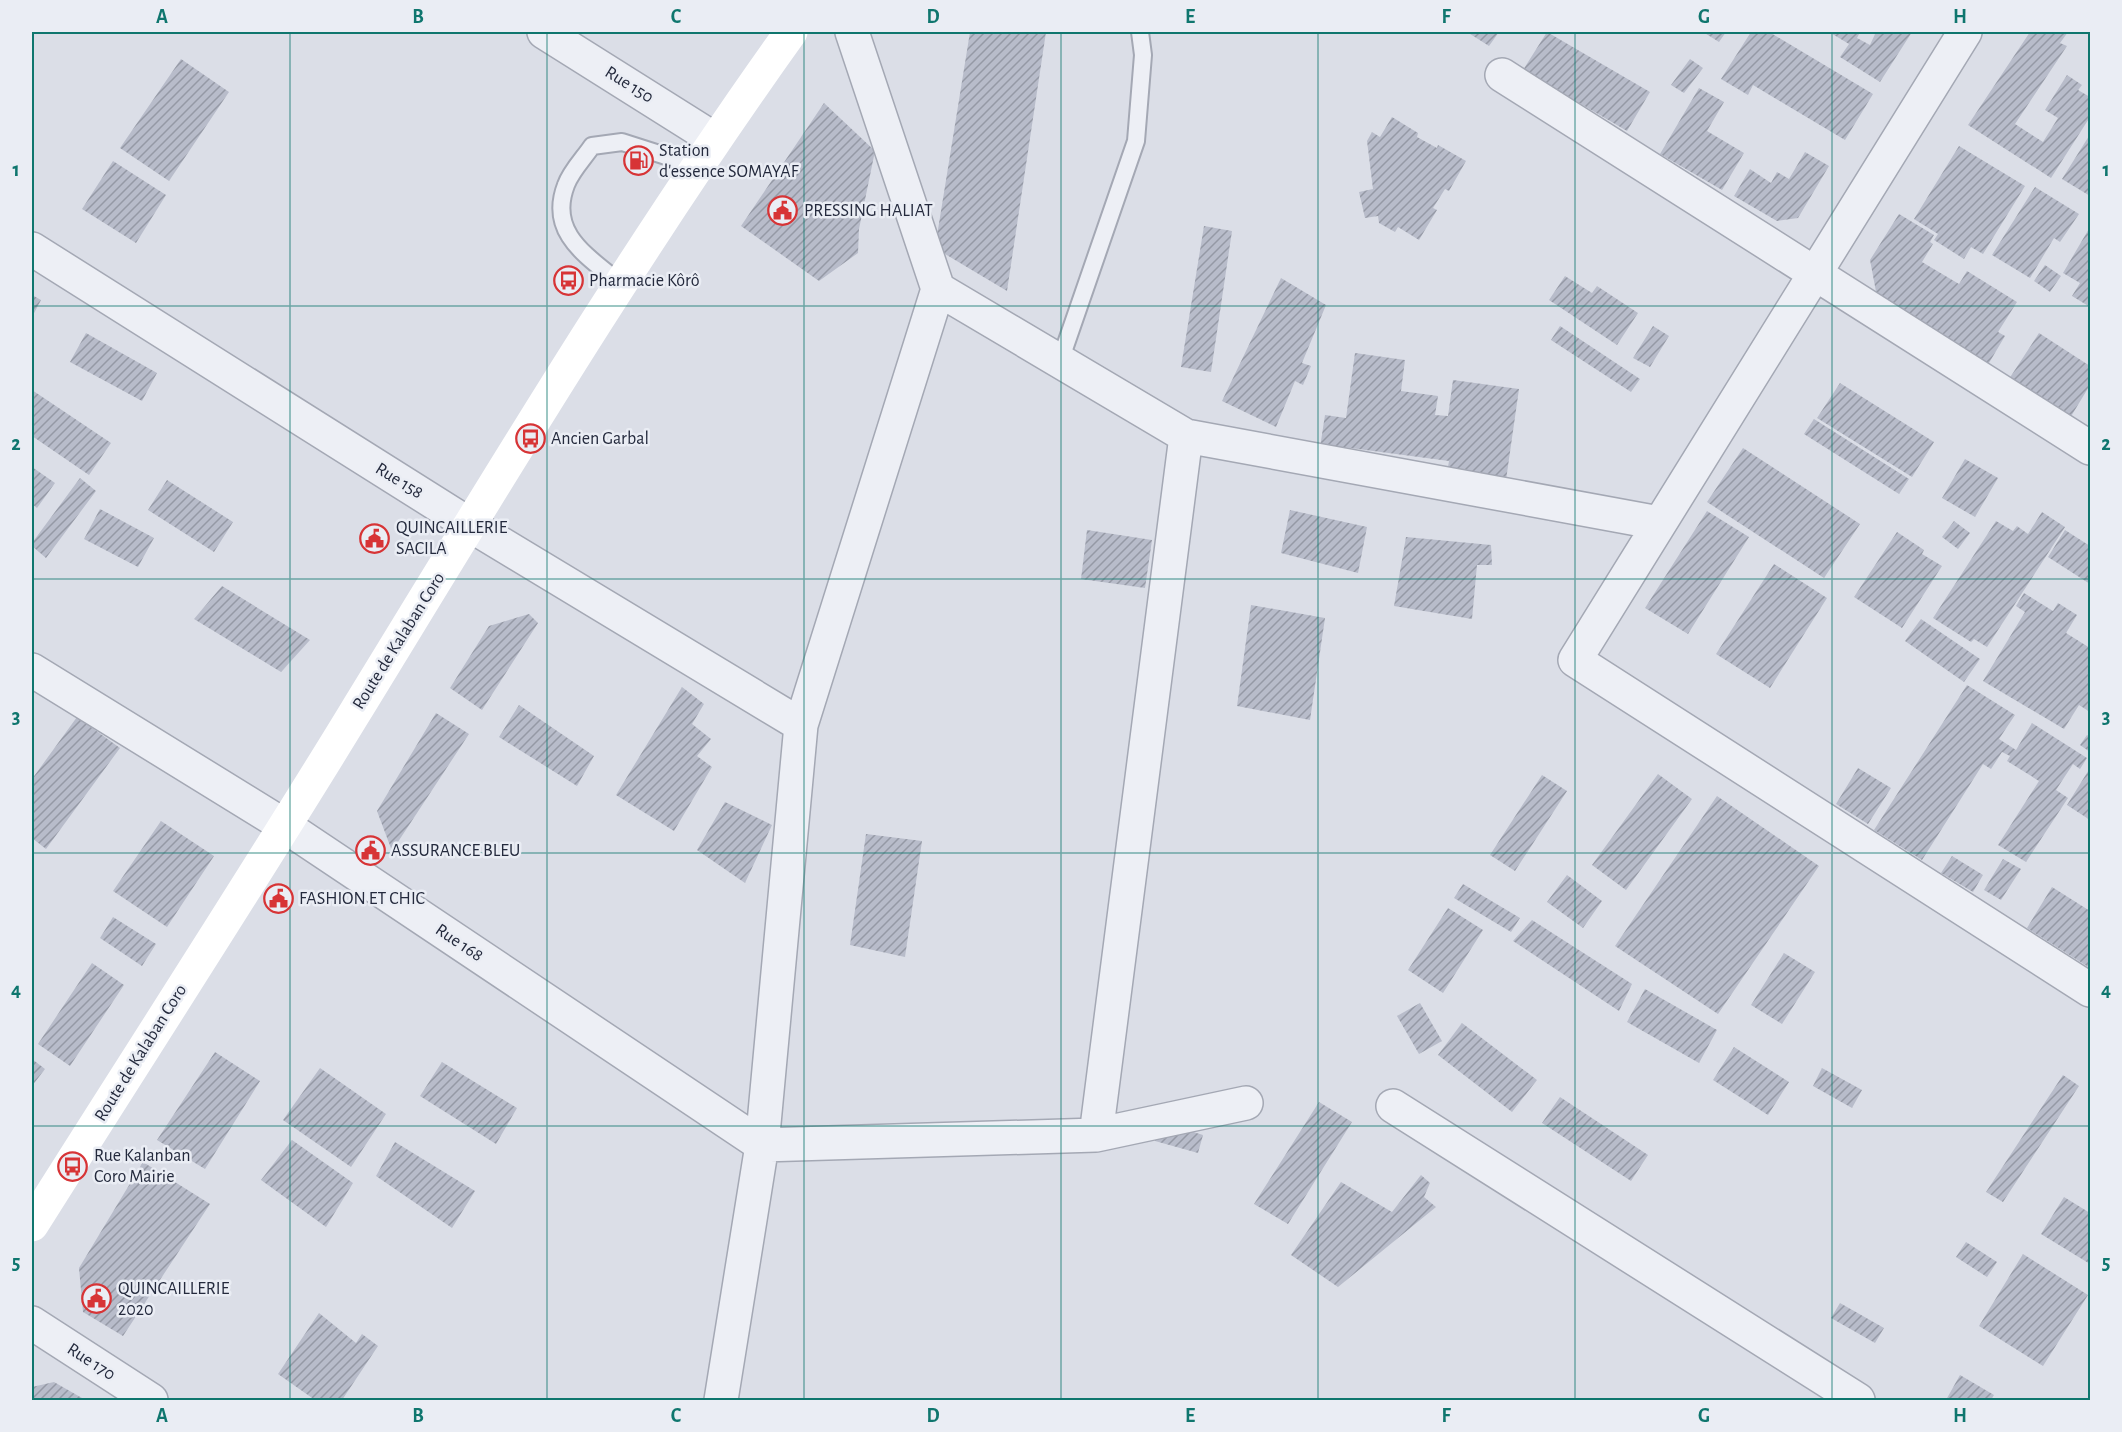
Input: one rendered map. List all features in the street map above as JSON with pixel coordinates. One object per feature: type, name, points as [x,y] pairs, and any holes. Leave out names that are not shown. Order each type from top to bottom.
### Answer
[{"type":"main road","name":"Route de Kalaban Coro","points":[[32,1225],[285,826],[470,525],[622,285],[706,153],[791,32]]},
{"type":"street","name":"Rue 150","points":[[544,32],[706,153]]},
{"type":"street","points":[[721,1401],[762,1145],[801,725],[938,289],[852,32]]},
{"type":"street","points":[[1965,32],[1575,660],[2091,990]]},
{"type":"street","points":[[1502,75],[2091,448]]},
{"type":"street","name":"Rue 158","points":[[32,249],[470,525],[801,725]]},
{"type":"street","points":[[938,289],[1186,436],[1659,523]]},
{"type":"street","points":[[1096,1135],[1186,436]]},
{"type":"street","name":"Rue 168","points":[[32,670],[285,826],[762,1145]]},
{"type":"street","points":[[762,1145],[1096,1135],[1246,1103]]},
{"type":"street","points":[[1394,1106],[1858,1401]]},
{"type":"street","name":"Rue 170","points":[[32,1323],[151,1401]]},
{"type":"lane","points":[[1060,361],[1136,141],[1143,55],[1140,32]]},
{"type":"lane","points":[[622,285],[574,244],[560,217],[566,184],[592,146],[622,142],[706,153]]},
{"type":"building","points":[[970,32],[1046,32],[1007,291],[935,248]]},
{"type":"building","points":[[1467,32],[1499,32],[1489,46]]},
{"type":"building","points":[[1547,32],[1650,92],[1627,131],[1523,70]]},
{"type":"building","points":[[1703,32],[1726,32],[1719,42]]},
{"type":"building","points":[[1751,32],[1769,32],[1873,94],[1845,140],[1753,85],[1748,95],[1721,79]]},
{"type":"building","points":[[1829,32],[1860,32],[1857,38],[1870,45],[1876,32],[1912,32],[1880,82],[1840,57],[1849,44]]},
{"type":"building","points":[[2030,32],[2068,32],[2060,43],[2067,46],[2015,124],[2043,142],[2058,118],[2045,110],[2067,75],[2082,85],[2078,90],[2090,97],[2090,117],[2051,178],[1968,125]]},
{"type":"building","points":[[181,59],[229,92],[169,181],[120,148]]},
{"type":"building","points":[[1690,59],[1703,68],[1684,93],[1671,85]]},
{"type":"building","points":[[1699,88],[1724,102],[1707,131],[1744,153],[1722,190],[1660,154]]},
{"type":"building","points":[[824,103],[875,151],[859,229],[858,253],[819,281],[741,226]]},
{"type":"building","points":[[1392,117],[1418,133],[1417,137],[1437,148],[1438,145],[1466,161],[1449,191],[1445,189],[1433,208],[1437,210],[1419,240],[1398,227],[1395,232],[1379,223],[1378,216],[1365,218],[1359,192],[1373,189],[1367,141],[1372,132],[1380,137]]},
{"type":"building","points":[[2090,137],[2090,196],[2062,179]]},
{"type":"building","points":[[1959,146],[2025,186],[1983,254],[1971,247],[1964,259],[1934,240],[1938,234],[1914,219]]},
{"type":"building","points":[[1805,152],[1829,166],[1798,218],[1777,221],[1734,196],[1750,169],[1771,183],[1777,172],[1789,179]]},
{"type":"building","points":[[113,161],[166,195],[136,243],[82,209]]},
{"type":"building","points":[[2035,187],[2079,214],[2060,242],[2054,238],[2030,278],[1992,255]]},
{"type":"building","points":[[1899,214],[1934,235],[1930,242],[1933,244],[1922,262],[1959,284],[1967,271],[2017,302],[1998,332],[2005,336],[1986,368],[1878,302],[1870,260]]},
{"type":"building","points":[[1204,226],[1232,231],[1211,372],[1181,367]]},
{"type":"building","points":[[2090,227],[2090,307],[2072,296],[2080,283],[2063,273]]},
{"type":"building","points":[[2045,265],[2061,276],[2050,292],[2034,281]]},
{"type":"building","points":[[1565,276],[1592,293],[1597,286],[1638,313],[1617,345],[1549,300]]},
{"type":"building","points":[[1281,278],[1326,305],[1302,363],[1311,366],[1303,385],[1295,381],[1276,427],[1222,401]]},
{"type":"building","points":[[32,295],[41,300],[32,317]]},
{"type":"building","points":[[1560,326],[1640,379],[1631,392],[1551,340]]},
{"type":"building","points":[[1653,326],[1669,336],[1650,367],[1633,358]]},
{"type":"building","points":[[86,333],[157,373],[142,401],[70,362]]},
{"type":"building","points":[[2039,333],[2090,366],[2090,385],[2070,418],[2009,379]]},
{"type":"building","points":[[1355,353],[1405,360],[1401,391],[1438,396],[1435,415],[1448,416],[1453,380],[1519,389],[1505,487],[1446,479],[1449,461],[1343,447],[1342,457],[1319,454],[1325,415],[1346,418]]},
{"type":"building","points":[[1840,383],[1934,442],[1912,477],[1817,418]]},
{"type":"building","points":[[32,390],[111,443],[89,475],[32,436]]},
{"type":"building","points":[[1814,419],[1909,479],[1899,494],[1804,434]]},
{"type":"building","points":[[1743,448],[1860,524],[1824,578],[1707,502]]},
{"type":"building","points":[[1965,459],[1998,478],[1975,517],[1942,498]]},
{"type":"building","points":[[32,467],[55,483],[37,508],[32,504]]},
{"type":"building","points":[[80,478],[96,491],[46,558],[32,546],[32,543]]},
{"type":"building","points":[[167,480],[233,522],[214,552],[148,510]]},
{"type":"building","points":[[100,509],[154,538],[138,567],[84,539]]},
{"type":"building","points":[[1290,510],[1367,527],[1358,573],[1281,553]]},
{"type":"building","points":[[1707,511],[1749,537],[1688,634],[1645,608]]},
{"type":"building","points":[[2042,512],[2065,527],[1987,647],[1974,639],[1971,642],[1933,618],[1996,521],[2013,531],[2017,526],[2028,534]]},
{"type":"building","points":[[1954,521],[1970,533],[1958,549],[1942,537]]},
{"type":"building","points":[[1087,530],[1152,540],[1145,588],[1081,579]]},
{"type":"building","points":[[2065,530],[2090,546],[2090,584],[2048,557]]},
{"type":"building","points":[[1897,532],[1924,550],[1922,554],[1942,566],[1902,628],[1854,597]]},
{"type":"building","points":[[1406,537],[1491,545],[1492,565],[1477,565],[1472,619],[1394,606]]},
{"type":"building","points":[[1774,564],[1827,598],[1770,688],[1716,654]]},
{"type":"building","points":[[222,586],[310,640],[281,672],[194,619]]},
{"type":"building","points":[[2024,593],[2053,611],[2058,603],[2077,615],[2066,633],[2090,648],[2090,712],[2079,705],[2064,729],[1983,681],[2025,612],[2016,606]]},
{"type":"building","points":[[1251,605],[1325,618],[1310,720],[1237,706]]},
{"type":"building","points":[[529,614],[538,623],[482,710],[450,688],[489,626]]},
{"type":"building","points":[[1921,619],[1980,659],[1964,682],[1905,641]]},
{"type":"building","points":[[1967,685],[2015,715],[1999,739],[2016,750],[2032,723],[2087,758],[2080,769],[2073,764],[2056,790],[2068,798],[2026,862],[1998,845],[2039,781],[2007,761],[2010,756],[2002,752],[1991,769],[1983,764],[1922,860],[1874,830]]},
{"type":"building","points":[[682,687],[704,704],[692,724],[711,739],[697,756],[712,767],[674,831],[616,795]]},
{"type":"building","points":[[519,705],[594,756],[577,786],[499,737]]},
{"type":"building","points":[[436,713],[469,734],[392,851],[377,811]]},
{"type":"building","points":[[77,717],[120,748],[46,849],[32,838],[32,779]]},
{"type":"building","points":[[2087,735],[2090,737],[2090,752],[2080,745]]},
{"type":"building","points":[[1858,768],[1891,788],[1868,824],[1836,804]]},
{"type":"building","points":[[2090,768],[2090,820],[2067,805]]},
{"type":"building","points":[[1658,774],[1692,799],[1626,890],[1592,865]]},
{"type":"building","points":[[1542,775],[1567,791],[1515,871],[1490,855]]},
{"type":"building","points":[[1717,796],[1819,866],[1718,1014],[1615,946]]},
{"type":"building","points":[[725,802],[772,825],[745,883],[697,850]]},
{"type":"building","points":[[161,821],[214,856],[167,927],[113,891]]},
{"type":"building","points":[[866,834],[922,841],[905,957],[850,945]]},
{"type":"building","points":[[1952,856],[1983,875],[1973,892],[1941,873]]},
{"type":"building","points":[[2003,859],[2021,869],[2001,900],[1984,890]]},
{"type":"building","points":[[1567,875],[1602,901],[1583,928],[1547,902]]},
{"type":"building","points":[[1463,884],[1520,918],[1511,932],[1454,898]]},
{"type":"building","points":[[2052,887],[2090,911],[2090,968],[2027,928]]},
{"type":"building","points":[[1448,908],[1483,930],[1443,993],[1408,970]]},
{"type":"building","points":[[113,917],[156,944],[142,966],[100,938]]},
{"type":"building","points":[[1532,920],[1632,984],[1619,1011],[1513,941]]},
{"type":"building","points":[[1784,953],[1815,972],[1782,1024],[1751,1005]]},
{"type":"building","points":[[92,963],[124,985],[70,1066],[38,1044]]},
{"type":"building","points":[[1645,989],[1717,1030],[1699,1063],[1627,1022]]},
{"type":"building","points":[[1420,1003],[1442,1041],[1419,1054],[1397,1016]]},
{"type":"building","points":[[1462,1023],[1537,1080],[1512,1112],[1438,1055]]},
{"type":"building","points":[[1734,1047],[1789,1082],[1768,1115],[1713,1080]]},
{"type":"building","points":[[215,1052],[260,1081],[205,1169],[157,1140]]},
{"type":"building","points":[[32,1059],[45,1069],[32,1086]]},
{"type":"building","points":[[442,1062],[517,1108],[496,1144],[420,1096]]},
{"type":"building","points":[[320,1068],[386,1114],[351,1167],[283,1120]]},
{"type":"building","points":[[1822,1068],[1862,1090],[1852,1108],[1813,1086]]},
{"type":"building","points":[[2063,1075],[2079,1086],[2003,1202],[1986,1192]]},
{"type":"building","points":[[1560,1097],[1648,1155],[1631,1181],[1542,1123]]},
{"type":"building","points":[[1319,1102],[1352,1122],[1288,1224],[1254,1204]]},
{"type":"building","points":[[1161,1122],[1203,1135],[1198,1153],[1155,1141]]},
{"type":"building","points":[[292,1140],[353,1183],[326,1227],[261,1180]]},
{"type":"building","points":[[395,1142],[475,1191],[452,1228],[376,1176]]},
{"type":"building","points":[[143,1162],[210,1204],[123,1336],[83,1312],[79,1268]]},
{"type":"building","points":[[1421,1175],[1430,1183],[1424,1197],[1436,1207],[1338,1287],[1291,1255],[1341,1182],[1392,1212]]},
{"type":"building","points":[[2064,1197],[2090,1213],[2090,1264],[2041,1234]]},
{"type":"building","points":[[1966,1242],[1997,1262],[1987,1277],[1956,1257]]},
{"type":"building","points":[[2023,1254],[2088,1295],[2043,1366],[1979,1326]]},
{"type":"building","points":[[1840,1303],[1884,1328],[1875,1343],[1831,1318]]},
{"type":"building","points":[[319,1313],[356,1343],[362,1334],[378,1346],[342,1400],[315,1400],[278,1374]]},
{"type":"building","points":[[1960,1375],[1994,1395],[1991,1400],[1946,1400]]},
{"type":"building","points":[[54,1382],[82,1398],[80,1400],[32,1400],[32,1387]]},
{"type":"place","name":"Station d'essence SOMAYAF","points":[[638,161]]},
{"type":"place","name":"PRESSING HALIAT","points":[[783,211]]},
{"type":"place","name":"Pharmacie Kôrô","points":[[568,281]]},
{"type":"place","name":"Ancien Garbal","points":[[530,439]]},
{"type":"place","name":"QUINCAILLERIE SACILA","points":[[375,538]]},
{"type":"place","name":"ASSURANCE BLEU","points":[[370,851]]},
{"type":"place","name":"FASHION ET CHIC","points":[[278,899]]},
{"type":"place","name":"Rue Kalanban Coro Mairie","points":[[73,1166]]},
{"type":"place","name":"QUINCAILLERIE 2020","points":[[97,1299]]}]
